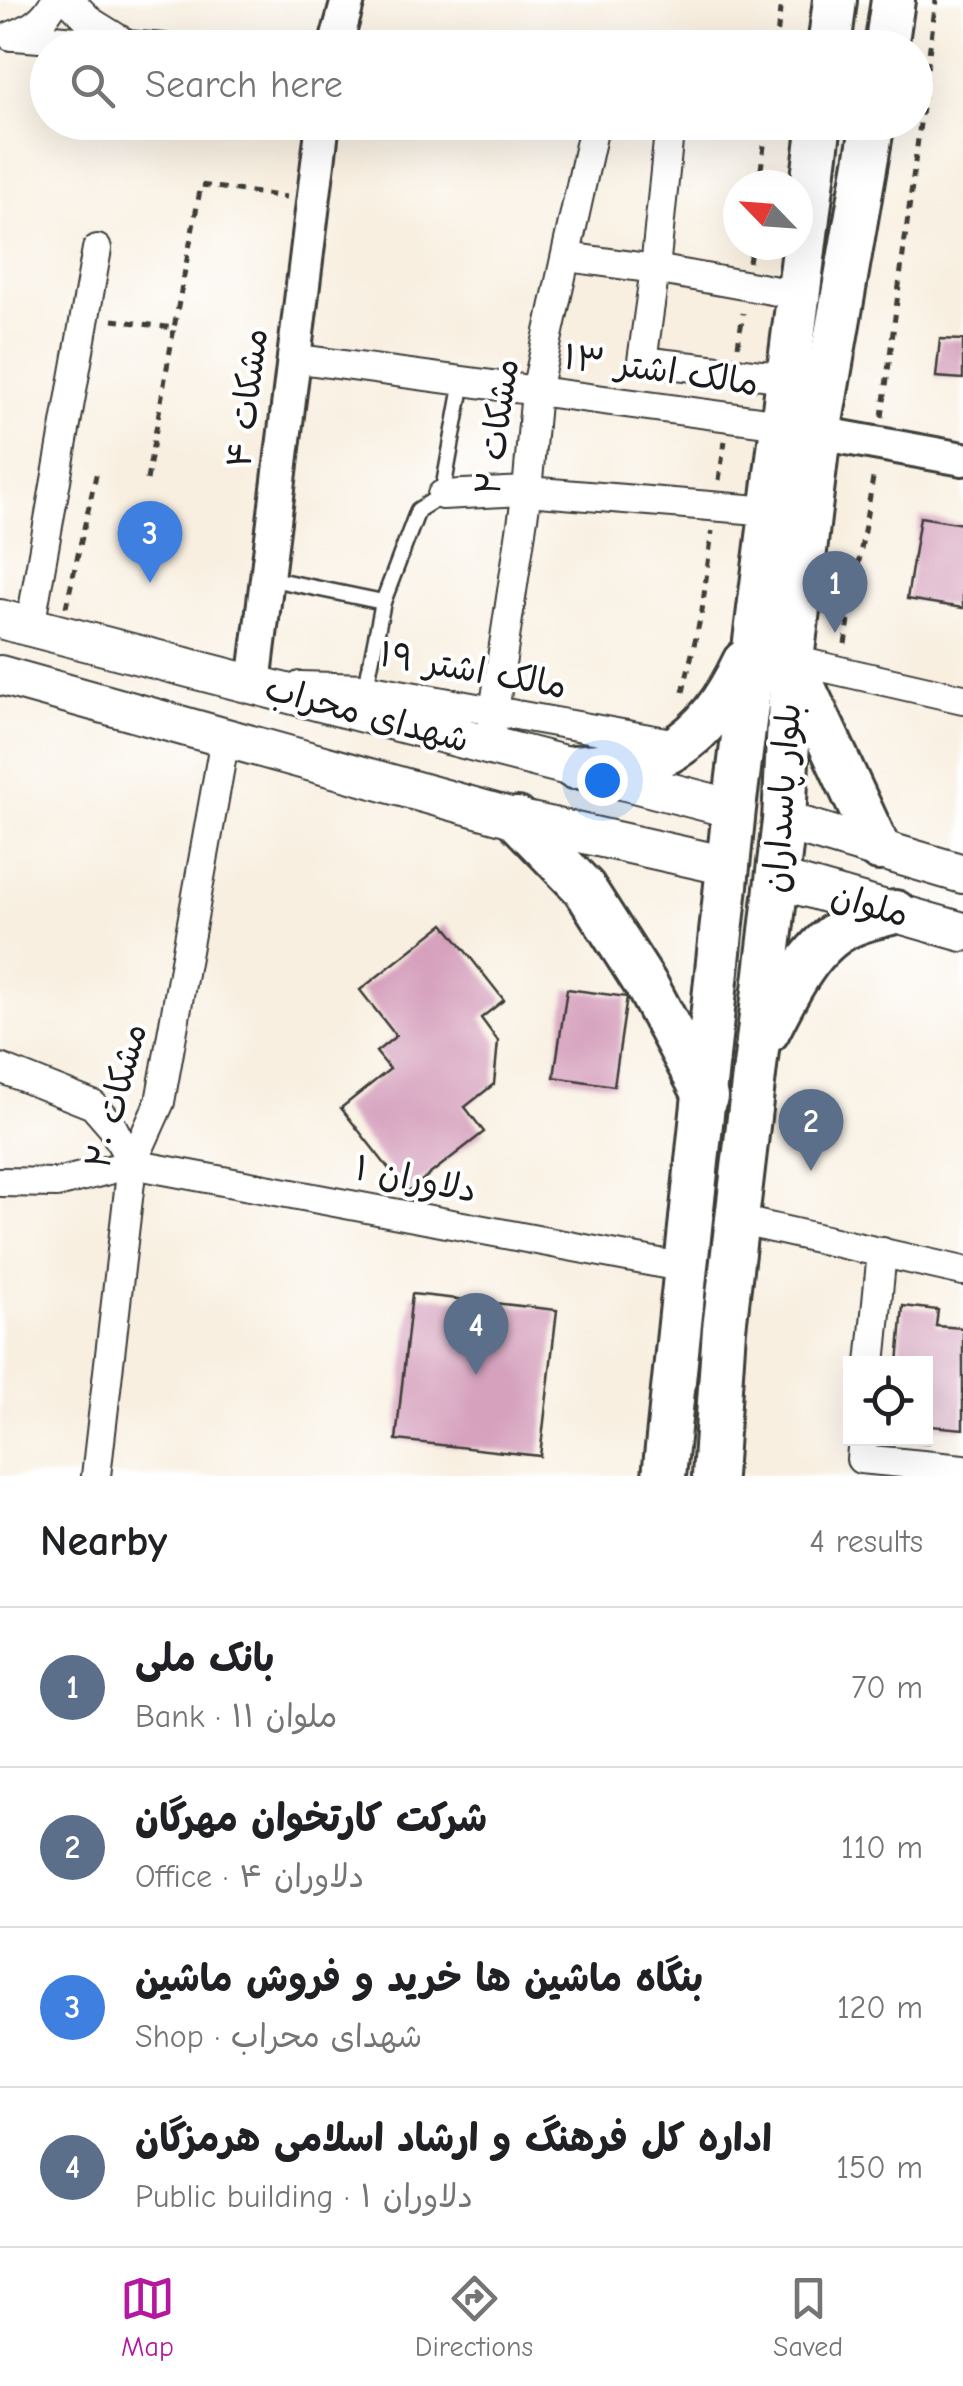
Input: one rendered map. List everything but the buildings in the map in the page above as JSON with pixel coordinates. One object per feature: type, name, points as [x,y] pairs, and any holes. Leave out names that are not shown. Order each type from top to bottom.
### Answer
[{"type":"main road","points":[[832,30],[836,0]]},
{"type":"main road","points":[[889,30],[894,0]]},
{"type":"main road","name":"بلوار پاسداران","points":[[714,1476],[724,1329],[784,822],[773,650],[771,511],[801,428],[788,378],[818,140]]},
{"type":"main road","name":"بلوار پاسداران","points":[[664,1476],[734,809],[773,650],[801,428],[869,140]]},
{"type":"main road","name":"شهدای محراب","points":[[30,626],[254,684],[362,701],[490,728],[574,768],[734,809]]},
{"type":"main road","points":[[574,768],[667,752],[708,721],[731,691],[773,650],[879,849]]},
{"type":"main road","name":"شهدای محراب","points":[[0,675],[517,818],[728,866]]},
{"type":"main road","points":[[734,809],[784,822]]},
{"type":"main road","points":[[517,818],[584,888],[648,988],[706,1097]]},
{"type":"main road","name":"ملوان","points":[[784,822],[963,874]]},
{"type":"main road","points":[[728,866],[776,879]]},
{"type":"main road","name":"ملوان","points":[[776,879],[963,932]]},
{"type":"main road","points":[[758,1048],[790,990],[821,946],[847,926],[895,912]]},
{"type":"street","points":[[7,37],[34,26],[54,0]]},
{"type":"street","points":[[69,0],[104,30]]},
{"type":"street","points":[[340,30],[348,0]]},
{"type":"street","name":"مشکات ۴","points":[[254,684],[320,140]]},
{"type":"street","name":"مشکات ۲","points":[[490,728],[527,491],[536,390],[591,140]]},
{"type":"street","points":[[668,140],[642,360],[788,378]]},
{"type":"street","points":[[30,626],[97,248]]},
{"type":"street","points":[[566,256],[798,295]]},
{"type":"street","name":"مالک اشتر ۱۳","points":[[292,358],[801,428]]},
{"type":"street","points":[[801,428],[963,459]]},
{"type":"street","points":[[442,496],[527,491],[771,511]]},
{"type":"street","points":[[773,650],[841,672],[963,700]]},
{"type":"street","name":"مالک اشتر ۱۹","points":[[490,728],[678,744]]},
{"type":"street","name":"مشکات ۲۰","points":[[96,1476],[132,1164],[160,1102],[225,738]]},
{"type":"street","points":[[0,1068],[93,1105],[113,1128],[132,1164]]},
{"type":"street","name":"دلاوران ۱","points":[[0,1182],[58,1183],[132,1164],[686,1268]]},
{"type":"street","points":[[736,1220],[963,1271]]},
{"type":"street","points":[[872,1356],[882,1252]]},
{"type":"street","points":[[862,1446],[861,1460],[963,1469]]},
{"type":"lane","name":"مشکات ۲","points":[[362,701],[384,602],[418,510],[442,496],[463,381]]},
{"type":"lane","points":[[266,578],[384,602]]},
{"type":"path","points":[[778,30],[781,0]]},
{"type":"path","points":[[932,30],[936,0]]},
{"type":"path","points":[[761,170],[764,140]]},
{"type":"path","points":[[841,672],[879,444],[918,140]]},
{"type":"path","points":[[147,480],[201,184],[312,200]]},
{"type":"path","points":[[85,316],[174,328]]},
{"type":"path","points":[[30,626],[97,472]]},
{"type":"place","name":"بنگاه ماشین ها خرید و فروش ماشین","points":[[150,583]]},
{"type":"place","name":"بانک ملی","points":[[835,633]]},
{"type":"place","name":"شرکت کارتخوان مهرگان","points":[[811,1171]]},
{"type":"place","name":"اداره کل فرهنگ و ارشاد اسلامی هرمزگان","points":[[476,1375]]}]
